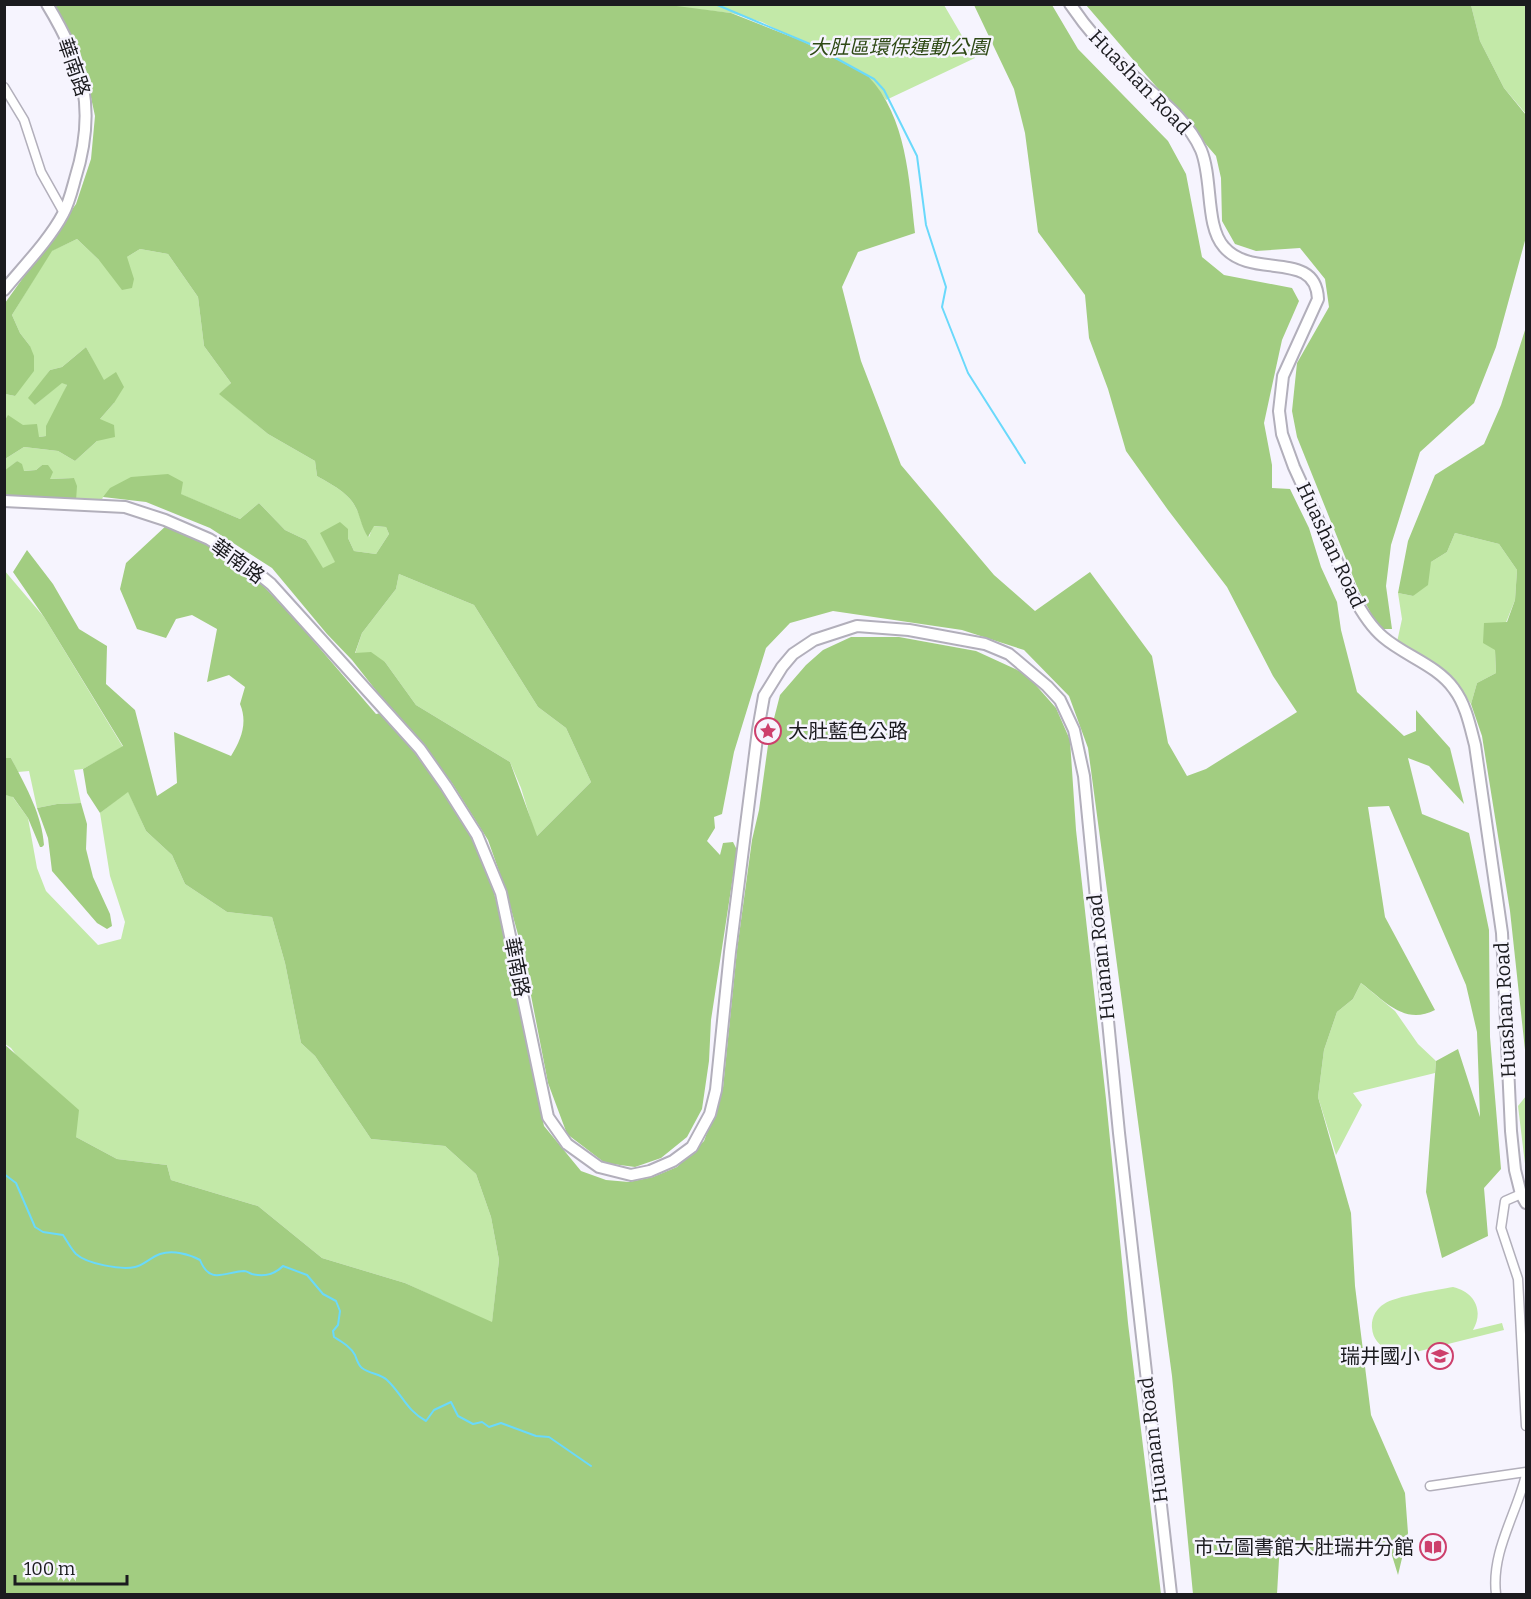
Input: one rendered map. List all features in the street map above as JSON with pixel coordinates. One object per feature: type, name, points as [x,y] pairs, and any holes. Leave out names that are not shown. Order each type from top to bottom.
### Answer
[{"type":"street","name":"華南路","points":[[4,290],[64,213],[80,165],[84,144],[87,107],[82,82],[71,48],[47,4]]},
{"type":"street","name":"Huashan Road","points":[[1070,4],[1099,41],[1175,114],[1196,140],[1206,166],[1216,235],[1223,246],[1244,261],[1292,268],[1309,274],[1318,290],[1318,299],[1283,376],[1279,411],[1282,434],[1294,467],[1363,614],[1384,638],[1447,681],[1462,702],[1469,722],[1502,933],[1511,1131],[1515,1170],[1524,1198]]},
{"type":"street","points":[[4,87],[24,120],[41,172],[64,213]]},
{"type":"street","name":"華南路","points":[[4,501],[125,507],[165,520],[209,539],[239,558],[271,584],[420,749],[477,835],[501,893],[548,1117],[567,1144],[598,1167],[631,1175],[650,1171],[673,1161],[692,1147],[710,1114],[716,1090],[730,952],[758,730]]},
{"type":"street","name":"Huanan Road","points":[[758,730],[764,696],[793,654],[814,640],[857,626],[909,630],[986,644],[1008,654],[1047,686],[1060,700],[1079,749],[1084,776],[1117,1109],[1171,1594]]},
{"type":"street","points":[[1524,1198],[1506,1200],[1501,1228],[1518,1279],[1527,1425]]},
{"type":"street","points":[[1430,1486],[1527,1473],[1500,1549],[1495,1572],[1496,1594]]},
{"type":"green space","points":[[661,4],[731,13],[802,41],[868,76],[881,92],[891,110],[904,150],[915,233],[858,252],[842,287],[861,361],[901,465],[994,575],[1035,611],[1090,572],[1152,656],[1168,743],[1187,776],[1206,769],[1297,712],[1273,676],[1227,587],[1126,451],[1108,389],[1089,338],[1085,295],[1038,232],[1025,133],[1014,89],[974,5],[1052,5],[1078,49],[1168,141],[1186,174],[1202,257],[1224,275],[1292,288],[1299,301],[1282,340],[1264,423],[1272,465],[1272,488],[1290,489],[1309,528],[1321,567],[1337,602],[1341,630],[1357,692],[1404,736],[1416,731],[1416,710],[1450,748],[1464,804],[1429,766],[1408,758],[1422,814],[1469,833],[1489,930],[1490,1037],[1501,1169],[1484,1188],[1488,1236],[1442,1258],[1426,1192],[1436,1061],[1458,1049],[1480,1117],[1477,1032],[1466,985],[1389,806],[1368,807],[1385,917],[1435,1010],[1414,1015],[1404,1013],[1386,1003],[1361,983],[1353,999],[1337,1012],[1324,1050],[1318,1097],[1351,1213],[1355,1286],[1371,1415],[1405,1493],[1408,1533],[1398,1575],[1390,1549],[1343,1535],[1327,1557],[1280,1542],[1277,1594],[1193,1594],[1172,1376],[1088,748],[1069,696],[1024,650],[962,630],[833,611],[790,623],[766,648],[734,752],[722,814],[714,817],[715,828],[707,841],[720,855],[723,843],[733,842],[737,850],[711,1020],[709,1061],[702,1109],[687,1137],[661,1158],[635,1167],[605,1163],[567,1134],[548,1083],[522,949],[506,891],[488,840],[452,783],[418,738],[272,568],[210,528],[146,502],[103,497],[110,488],[131,477],[168,474],[183,482],[181,494],[240,519],[259,503],[285,530],[306,540],[323,568],[335,562],[320,533],[340,522],[348,529],[348,538],[354,551],[376,554],[389,534],[386,527],[374,526],[368,537],[354,504],[340,490],[317,476],[315,461],[268,434],[219,394],[231,383],[204,346],[198,297],[168,254],[140,249],[127,257],[134,279],[132,288],[122,290],[99,260],[77,239],[52,251],[12,315],[34,356],[34,371],[15,396],[5,394],[5,303],[76,204],[91,159],[95,116],[86,74],[63,21],[52,5]],"holes":[[[399,574],[474,605],[538,707],[566,728],[591,782],[537,836],[510,762],[416,705],[385,662],[371,652],[355,653],[362,633],[396,589]]]},
{"type":"green space","name":"大肚區環保運動公園","points":[[658,5],[944,5],[975,58],[886,100],[868,76],[762,22],[731,13]]},
{"type":"green space","points":[[1086,5],[1471,5],[1480,41],[1504,88],[1526,115],[1526,237],[1496,347],[1474,403],[1420,452],[1391,545],[1386,586],[1392,629],[1382,629],[1375,621],[1358,589],[1297,437],[1292,411],[1297,363],[1329,307],[1325,279],[1300,248],[1256,251],[1235,244],[1222,221],[1221,178],[1216,156]]},
{"type":"green space","points":[[1471,5],[1526,5],[1526,114],[1504,88],[1480,41]]},
{"type":"green space","points":[[77,239],[99,260],[127,257],[140,249],[168,254],[198,297],[204,346],[231,383],[220,394],[268,434],[315,461],[317,476],[350,499],[369,537],[373,526],[386,527],[389,534],[376,554],[354,551],[348,538],[348,529],[330,552],[336,563],[322,569],[306,540],[285,530],[259,503],[240,519],[180,494],[103,497],[101,502],[76,501],[74,478],[49,479],[42,465],[36,470],[23,471],[17,461],[5,471],[5,459],[24,447],[58,451],[75,461],[97,441],[100,419],[114,403],[86,347],[62,367],[50,370],[40,384],[35,405],[62,382],[67,385],[46,436],[39,437],[8,416],[5,420],[5,394],[15,396],[30,346],[20,333],[12,315],[51,251]]},
{"type":"green space","points":[[1526,327],[1526,1059],[1510,911],[1482,736],[1471,704],[1477,683],[1496,673],[1495,650],[1483,643],[1484,623],[1507,622],[1515,600],[1517,570],[1499,544],[1455,533],[1447,552],[1431,562],[1428,585],[1413,596],[1398,593],[1408,541],[1435,475],[1484,444],[1501,405]]},
{"type":"green space","points":[[86,347],[104,380],[116,372],[124,387],[100,419],[114,425],[115,437],[97,441],[75,461],[58,451],[24,447],[5,459],[5,420],[8,415],[23,425],[37,424],[39,437],[46,436],[46,426],[67,385],[62,383],[35,405],[28,398],[50,370],[62,367]]},
{"type":"green space","points":[[17,461],[22,464],[24,471],[36,470],[42,465],[48,465],[53,472],[50,479],[74,478],[77,486],[76,501],[5,497],[4,471]]},
{"type":"green space","points":[[168,524],[217,549],[215,555],[233,559],[256,578],[299,624],[376,714],[381,713],[431,772],[460,816],[480,854],[493,889],[504,931],[544,1126],[581,1171],[606,1180],[629,1182],[653,1177],[677,1167],[704,1141],[723,1088],[737,950],[752,840],[759,810],[769,738],[780,695],[806,665],[823,650],[851,637],[899,637],[976,651],[1026,674],[1056,708],[1070,740],[1076,830],[1128,1323],[1161,1594],[5,1594],[4,1044],[79,1110],[76,1137],[117,1159],[167,1165],[171,1180],[258,1206],[322,1258],[405,1283],[492,1322],[499,1260],[491,1217],[476,1174],[445,1146],[371,1139],[315,1056],[301,1043],[285,963],[272,917],[227,912],[185,884],[172,855],[146,831],[128,792],[100,813],[87,793],[83,769],[123,746],[44,617],[13,572],[27,550],[53,584],[79,629],[107,646],[106,684],[135,710],[157,796],[177,783],[174,732],[231,756],[242,731],[243,718],[240,704],[245,687],[229,675],[207,682],[217,629],[192,615],[176,619],[166,638],[137,629],[120,589],[126,563]]},
{"type":"green space","points":[[1455,533],[1499,544],[1517,570],[1515,600],[1495,650],[1496,673],[1477,683],[1471,704],[1446,676],[1397,642],[1402,619],[1398,593],[1413,596],[1431,562],[1447,552]]},
{"type":"green space","points":[[4,570],[44,617],[123,747],[83,769],[74,770],[81,803],[37,808],[29,771],[18,772],[11,758],[5,758]]},
{"type":"green space","points":[[399,574],[474,605],[538,707],[566,728],[591,782],[536,837],[521,788],[510,762],[416,705],[385,662],[355,654],[362,633],[396,589]]},
{"type":"green space","points":[[5,758],[11,758],[32,800],[43,833],[44,845],[42,847],[40,847],[28,818],[13,797],[5,795]]},
{"type":"green space","points":[[128,791],[146,831],[172,855],[185,884],[227,912],[272,917],[285,963],[301,1043],[315,1056],[371,1139],[445,1146],[476,1174],[491,1217],[499,1260],[492,1323],[405,1283],[322,1258],[258,1206],[171,1180],[167,1165],[117,1159],[76,1137],[11,1048],[5,1044],[4,795],[12,796],[28,818],[37,868],[46,891],[98,945],[121,939],[125,922],[110,876],[100,813]]},
{"type":"green space","points":[[81,803],[87,824],[86,849],[93,877],[110,914],[112,926],[107,929],[97,923],[52,871],[48,838],[37,808]]},
{"type":"green space","points":[[1361,983],[1395,1011],[1418,1044],[1436,1061],[1435,1073],[1353,1093],[1362,1105],[1336,1155],[1318,1097],[1324,1050],[1337,1012],[1353,999]]},
{"type":"green space","points":[[1526,1096],[1526,1172],[1518,1106]]},
{"type":"green space","points":[[1453,1287],[1467,1293],[1475,1303],[1478,1316],[1473,1330],[1502,1323],[1504,1330],[1376,1362],[1374,1354],[1388,1350],[1377,1341],[1373,1332],[1372,1321],[1379,1308],[1397,1298]]},
{"type":"waterway","points":[[715,4],[810,44],[874,79],[884,90],[917,156],[926,225],[946,287],[942,307],[968,373],[1025,463]]},
{"type":"waterway","points":[[4,1174],[16,1183],[35,1227],[43,1232],[63,1235],[76,1254],[88,1261],[129,1268],[138,1266],[160,1254],[175,1253],[186,1254],[200,1260],[204,1268],[213,1275],[244,1271],[265,1275],[283,1266],[307,1275],[323,1294],[336,1301],[340,1311],[338,1325],[333,1331],[334,1337],[351,1350],[362,1368],[387,1380],[419,1417],[426,1421],[434,1410],[451,1402],[458,1416],[473,1424],[482,1422],[489,1427],[501,1423],[536,1436],[549,1437],[591,1466]]},
{"type":"place","name":"大肚藍色公路","points":[[768,731]]},
{"type":"place","name":"瑞井國小","points":[[1440,1356]]},
{"type":"place","name":"市立圖書館大肚瑞井分館","points":[[1433,1547]]}]
